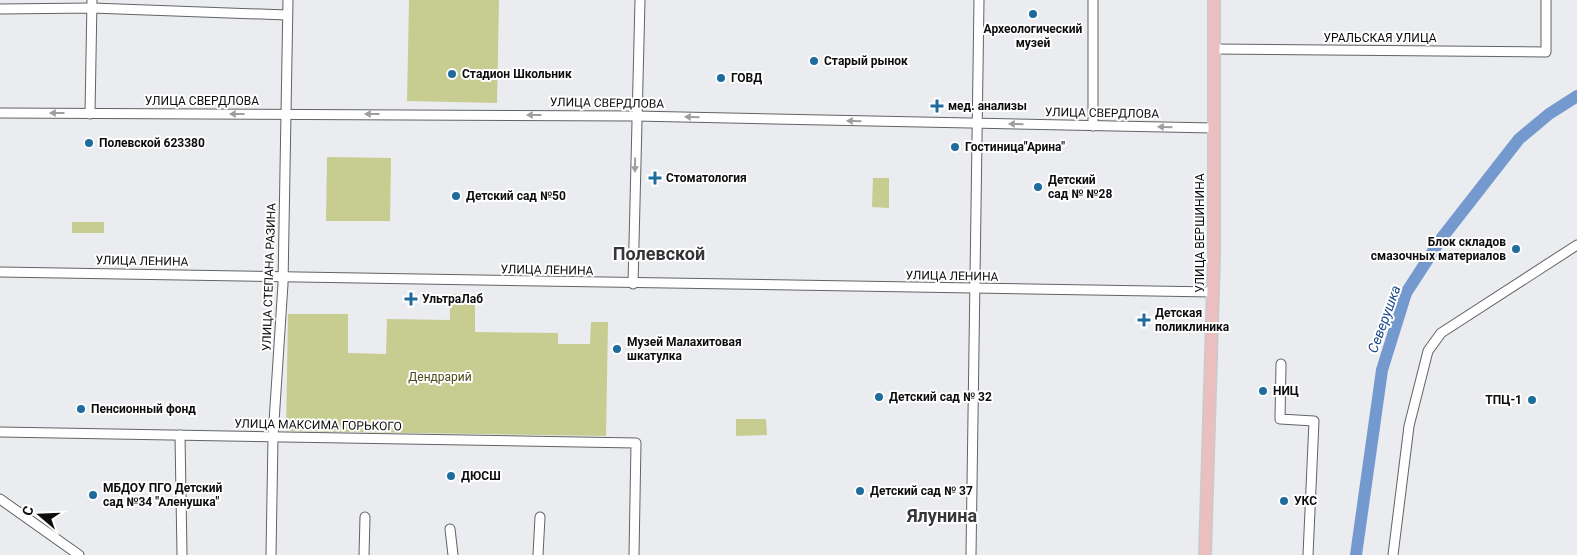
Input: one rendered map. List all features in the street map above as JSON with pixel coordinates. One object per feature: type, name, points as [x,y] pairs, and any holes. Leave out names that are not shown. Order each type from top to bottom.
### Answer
[{"type":"main road","name":"УЛИЦА ВЕРШИНИНА","points":[[1205,555],[1213,292],[1214,0]]},
{"type":"street","name":"УЛИЦА СТЕПАНА РАЗИНА","points":[[271,555],[273,437],[283,275],[288,0]]},
{"type":"street","points":[[633,284],[635,116],[640,0]]},
{"type":"street","points":[[971,555],[979,0]]},
{"type":"street","points":[[1093,0],[1093,126]]},
{"type":"street","name":"УРАЛЬСКАЯ УЛИЦА","points":[[1214,49],[1546,52],[1546,0]]},
{"type":"street","points":[[0,9],[92,4],[288,15]]},
{"type":"street","points":[[90,114],[92,4]]},
{"type":"street","name":"УЛИЦА СВЕРДЛОВА","points":[[0,113],[635,116],[1213,128]]},
{"type":"street","points":[[1392,555],[1409,426],[1428,351],[1441,333],[1577,245]]},
{"type":"street","name":"УЛИЦА ЛЕНИНА","points":[[0,272],[283,275],[633,284],[1213,292]]},
{"type":"street","points":[[1281,364],[1280,419],[1314,421],[1308,555]]},
{"type":"street","name":"УЛИЦА МАКСИМА ГОРЬКОГО","points":[[0,432],[636,443],[634,555]]},
{"type":"street","points":[[180,435],[182,555]]},
{"type":"street","points":[[0,499],[79,555]]},
{"type":"street","points":[[364,517],[364,555]]},
{"type":"street","points":[[538,555],[540,517]]},
{"type":"street","points":[[450,529],[453,555]]},
{"type":"green space","name":"Стадион Школьник","points":[[409,0],[499,0],[497,103],[407,101]]},
{"type":"green space","points":[[327,157],[391,158],[390,221],[326,221]]},
{"type":"green space","points":[[873,178],[889,178],[889,208],[872,207]]},
{"type":"green space","points":[[72,222],[104,222],[104,233],[72,233]]},
{"type":"green space","name":"Дендрарий","points":[[450,294],[475,294],[475,332],[558,333],[558,344],[590,344],[591,322],[608,322],[606,436],[286,431],[288,314],[348,314],[348,353],[386,354],[387,319],[450,320]]},
{"type":"green space","points":[[736,419],[766,419],[767,435],[736,436]]},
{"type":"waterway","name":"Северушка","points":[[1356,555],[1382,370],[1406,293],[1441,239],[1519,139],[1549,114],[1577,96]]},
{"type":"place","name":"Археологический музей","points":[[1033,14]]},
{"type":"place","name":"Старый рынок","points":[[814,61]]},
{"type":"place","name":"Стадион Школьник","points":[[452,74]]},
{"type":"place","name":"ГОВД","points":[[721,78]]},
{"type":"place","name":"мед. анализы","points":[[937,106]]},
{"type":"place","name":"Полевской 623380","points":[[89,143]]},
{"type":"place","name":"Гостиница\"Арина\"","points":[[955,147]]},
{"type":"place","name":"Стоматология","points":[[655,178]]},
{"type":"place","name":"Детский сад № №28","points":[[1038,187]]},
{"type":"place","name":"Детский сад №50","points":[[456,196]]},
{"type":"place","name":"Блок складов смазочных материалов","points":[[1516,249]]},
{"type":"place","name":"УльтраЛаб","points":[[411,299]]},
{"type":"place","name":"Детская поликлиника","points":[[1144,320]]},
{"type":"place","name":"Музей Малахитовая шкатулка","points":[[617,349]]},
{"type":"place","name":"НИЦ","points":[[1263,391]]},
{"type":"place","name":"Детский сад № 32","points":[[879,397]]},
{"type":"place","name":"ТПЦ-1","points":[[1532,400]]},
{"type":"place","name":"Пенсионный фонд","points":[[81,409]]},
{"type":"place","name":"ДЮСШ","points":[[451,476]]},
{"type":"place","name":"Детский сад № 37","points":[[860,491]]},
{"type":"place","name":"МБДОУ ПГО Детский сад №34 \"Аленушка\"","points":[[93,495]]},
{"type":"place","name":"УКС","points":[[1284,501]]},
{"type":"district","name":"Полевской","points":[[659,254]]},
{"type":"district","name":"Ялунина","points":[[942,516]]}]
